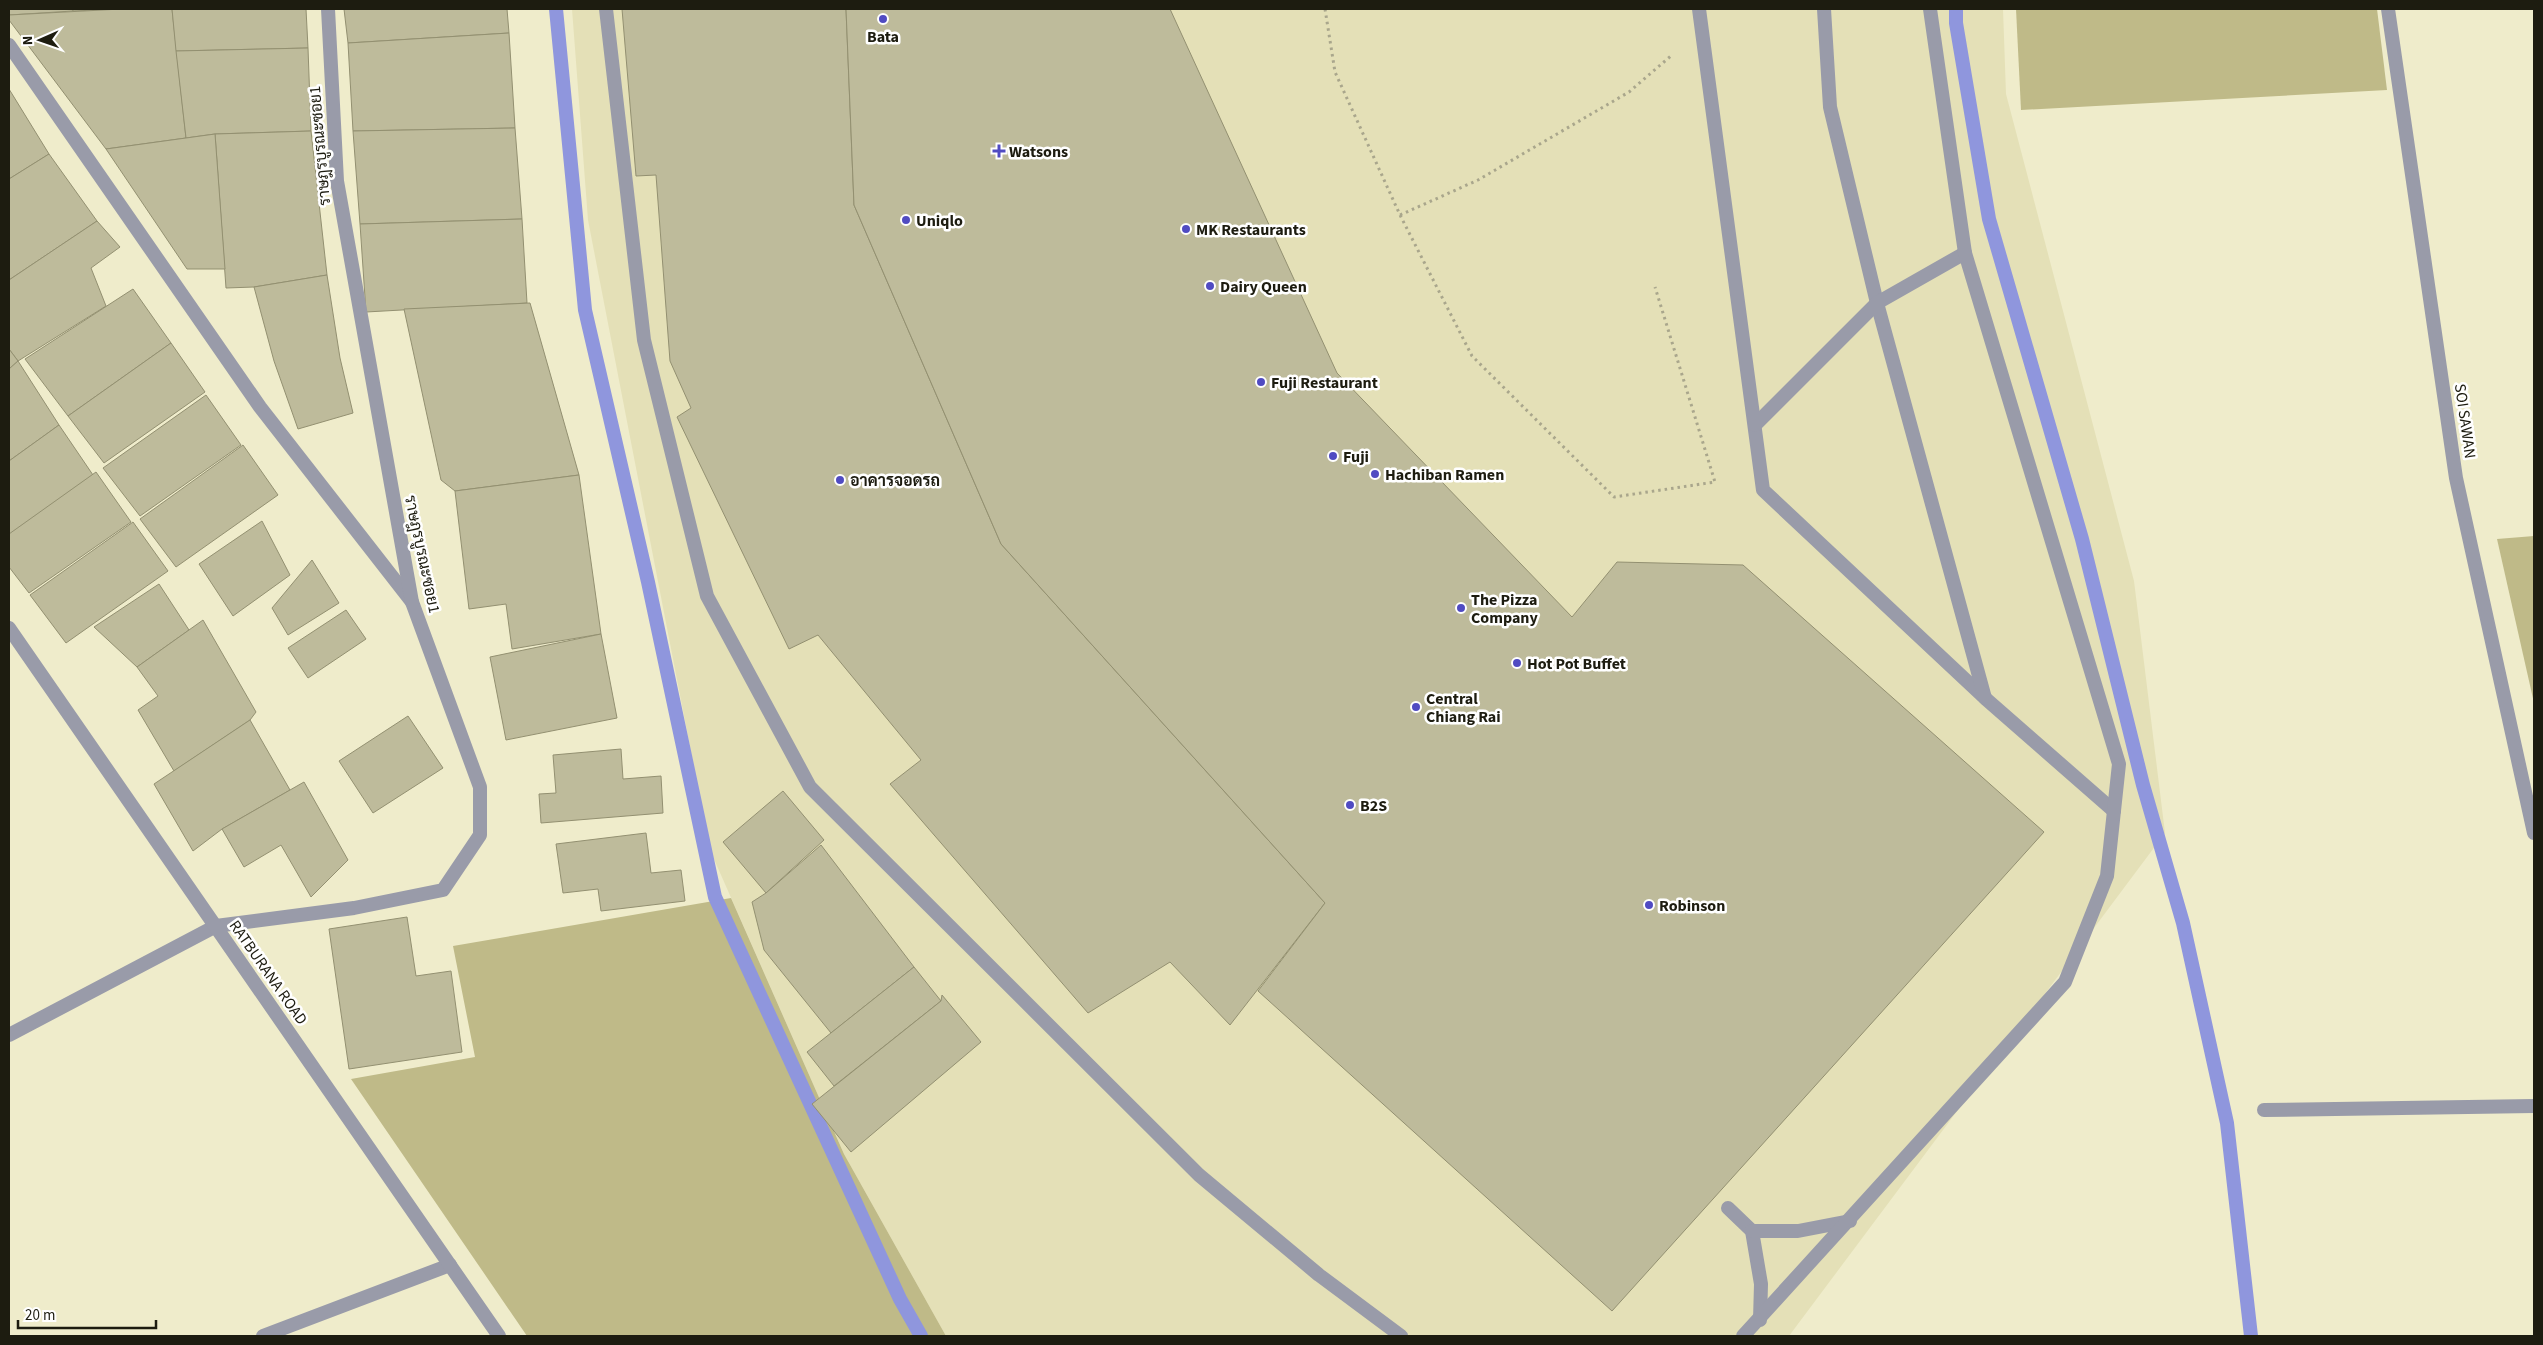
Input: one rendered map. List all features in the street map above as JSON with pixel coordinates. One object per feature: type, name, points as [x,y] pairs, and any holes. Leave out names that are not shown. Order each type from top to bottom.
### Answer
[{"type":"street","name":"ราษฎรบูรณะซอย1","points":[[216,926],[354,908],[443,890],[480,835],[480,787],[412,602],[337,181],[328,9]]},
{"type":"street","points":[[606,9],[644,340],[707,596],[810,787],[1199,1175],[1319,1275],[1401,1336]]},
{"type":"street","points":[[1699,9],[1764,490],[1986,699],[2114,811]]},
{"type":"street","points":[[1824,9],[1830,107],[1876,303],[1986,699]]},
{"type":"street","points":[[1743,1336],[1760,1320],[2065,982],[2108,876],[2119,764],[1965,254],[1930,9]]},
{"type":"street","name":"SOI SAWAN","points":[[2388,9],[2456,478],[2534,833]]},
{"type":"street","points":[[9,45],[260,407],[412,602]]},
{"type":"street","points":[[1755,425],[1876,303],[1965,254]]},
{"type":"street","name":"RATBURANA ROAD","points":[[9,628],[499,1336]]},
{"type":"street","points":[[9,1035],[216,926]]},
{"type":"street","points":[[2264,1110],[2534,1106]]},
{"type":"street","points":[[1728,1208],[1752,1231],[1762,1284],[1760,1320]]},
{"type":"street","points":[[1752,1231],[1798,1231],[1850,1221]]},
{"type":"street","points":[[263,1336],[450,1265]]},
{"type":"path","points":[[1325,9],[1334,72],[1400,215],[1472,356],[1614,497],[1715,482],[1655,287]]},
{"type":"path","points":[[1400,215],[1478,180],[1629,92],[1702,29]]},
{"type":"shaded area","name":"Central Chiang Rai","points":[[572,9],[2003,9],[2006,94],[2134,581],[2165,833],[1789,1336],[946,1336],[844,1154],[710,850],[588,220]]},
{"type":"shaded area","points":[[2016,9],[2377,9],[2387,90],[2021,110]]},
{"type":"shaded area","points":[[2534,536],[2534,703],[2497,539]]},
{"type":"shaded area","points":[[731,898],[844,1154],[946,1336],[527,1336],[351,1079],[475,1057],[453,946]]},
{"type":"building","points":[[9,9],[73,9],[73,11],[9,15]]},
{"type":"building","points":[[73,9],[121,9],[73,11]]},
{"type":"building","points":[[121,9],[172,9],[186,138],[106,149],[9,20],[9,15]]},
{"type":"building","points":[[172,9],[306,9],[308,48],[176,51]]},
{"type":"building","points":[[344,9],[507,9],[509,33],[348,43]]},
{"type":"building","name":"อาคารจอดรถ","points":[[622,9],[846,9],[854,205],[1001,544],[1325,903],[1230,1025],[1170,962],[1088,1013],[890,784],[921,760],[818,635],[789,649],[677,417],[691,408],[670,361],[656,175],[636,176]]},
{"type":"building","points":[[846,9],[1170,9],[1337,373],[1572,617],[1617,562],[1743,565],[2044,832],[1612,1311],[1258,991],[1325,903],[1001,544],[854,205]]},
{"type":"building","points":[[509,33],[515,128],[353,131],[348,43]]},
{"type":"building","points":[[308,48],[311,131],[215,134],[186,138],[176,51]]},
{"type":"building","points":[[9,89],[49,154],[9,179]]},
{"type":"building","points":[[515,128],[522,219],[360,224],[353,131]]},
{"type":"building","points":[[311,131],[327,275],[254,287],[226,288],[215,134]]},
{"type":"building","points":[[215,134],[225,269],[187,269],[106,149]]},
{"type":"building","points":[[49,154],[97,221],[9,280],[9,179]]},
{"type":"building","points":[[522,219],[527,303],[366,312],[360,224]]},
{"type":"building","points":[[97,221],[120,247],[91,268],[106,306],[18,361],[9,349],[9,280]]},
{"type":"building","points":[[327,275],[340,358],[353,413],[298,429],[274,361],[254,287]]},
{"type":"building","points":[[133,289],[171,343],[68,416],[25,359]]},
{"type":"building","points":[[530,303],[579,475],[455,491],[441,480],[404,309]]},
{"type":"building","points":[[171,343],[205,392],[104,463],[68,416]]},
{"type":"building","points":[[9,349],[18,361],[9,369]]},
{"type":"building","points":[[18,361],[59,425],[9,461],[9,369]]},
{"type":"building","points":[[206,395],[241,445],[140,516],[103,468]]},
{"type":"building","points":[[59,425],[93,475],[9,535],[9,461]]},
{"type":"building","points":[[243,445],[278,495],[176,567],[140,519]]},
{"type":"building","points":[[96,472],[131,522],[29,593],[9,567],[9,534]]},
{"type":"building","points":[[579,475],[601,634],[512,649],[506,604],[469,609],[455,491]]},
{"type":"building","points":[[262,521],[290,575],[233,616],[199,564]]},
{"type":"building","points":[[133,522],[168,571],[66,643],[30,595]]},
{"type":"building","points":[[312,560],[339,603],[288,635],[272,608]]},
{"type":"building","points":[[159,584],[189,630],[137,667],[94,627]]},
{"type":"building","points":[[346,610],[366,639],[308,678],[288,648]]},
{"type":"building","points":[[203,620],[256,712],[250,720],[174,771],[138,710],[158,696],[137,667]]},
{"type":"building","points":[[601,634],[617,718],[506,740],[490,657]]},
{"type":"building","points":[[408,716],[443,768],[373,813],[339,761]]},
{"type":"building","points":[[250,720],[290,790],[222,829],[193,851],[154,784]]},
{"type":"building","points":[[621,749],[623,779],[661,776],[663,813],[541,823],[539,794],[556,793],[553,755]]},
{"type":"building","points":[[304,782],[348,860],[311,897],[281,845],[244,867],[222,829]]},
{"type":"building","points":[[783,791],[824,840],[766,893],[723,842]]},
{"type":"building","points":[[646,833],[651,873],[681,870],[685,901],[601,911],[598,889],[563,893],[556,844]]},
{"type":"building","points":[[821,845],[914,967],[831,1033],[764,950],[752,902],[766,893]]},
{"type":"building","points":[[407,917],[416,976],[451,971],[462,1052],[349,1069],[329,929]]},
{"type":"building","points":[[914,967],[941,1001],[834,1086],[807,1052]]},
{"type":"building","points":[[942,995],[981,1042],[851,1152],[812,1104],[941,1001]]},
{"type":"waterway","points":[[556,9],[585,310],[648,582],[715,897],[900,1299],[921,1336]]},
{"type":"waterway","points":[[1956,9],[1956,23],[1989,219],[2082,539],[2143,785],[2183,923],[2227,1123],[2251,1336]]},
{"type":"place","name":"Bata","points":[[883,19]]},
{"type":"place","name":"Watsons","points":[[999,151]]},
{"type":"place","name":"Uniqlo","points":[[906,220]]},
{"type":"place","name":"MK Restaurants","points":[[1186,229]]},
{"type":"place","name":"Dairy Queen","points":[[1210,286]]},
{"type":"place","name":"Fuji Restaurant","points":[[1261,382]]},
{"type":"place","name":"Fuji","points":[[1333,456]]},
{"type":"place","name":"Hachiban Ramen","points":[[1375,474]]},
{"type":"place","name":"อาคารจอดรถ","points":[[840,480]]},
{"type":"place","name":"The Pizza Company","points":[[1461,608]]},
{"type":"place","name":"Hot Pot Buffet","points":[[1517,663]]},
{"type":"place","name":"Central Chiang Rai","points":[[1416,707]]},
{"type":"place","name":"B2S","points":[[1350,805]]},
{"type":"place","name":"Robinson","points":[[1649,905]]}]
